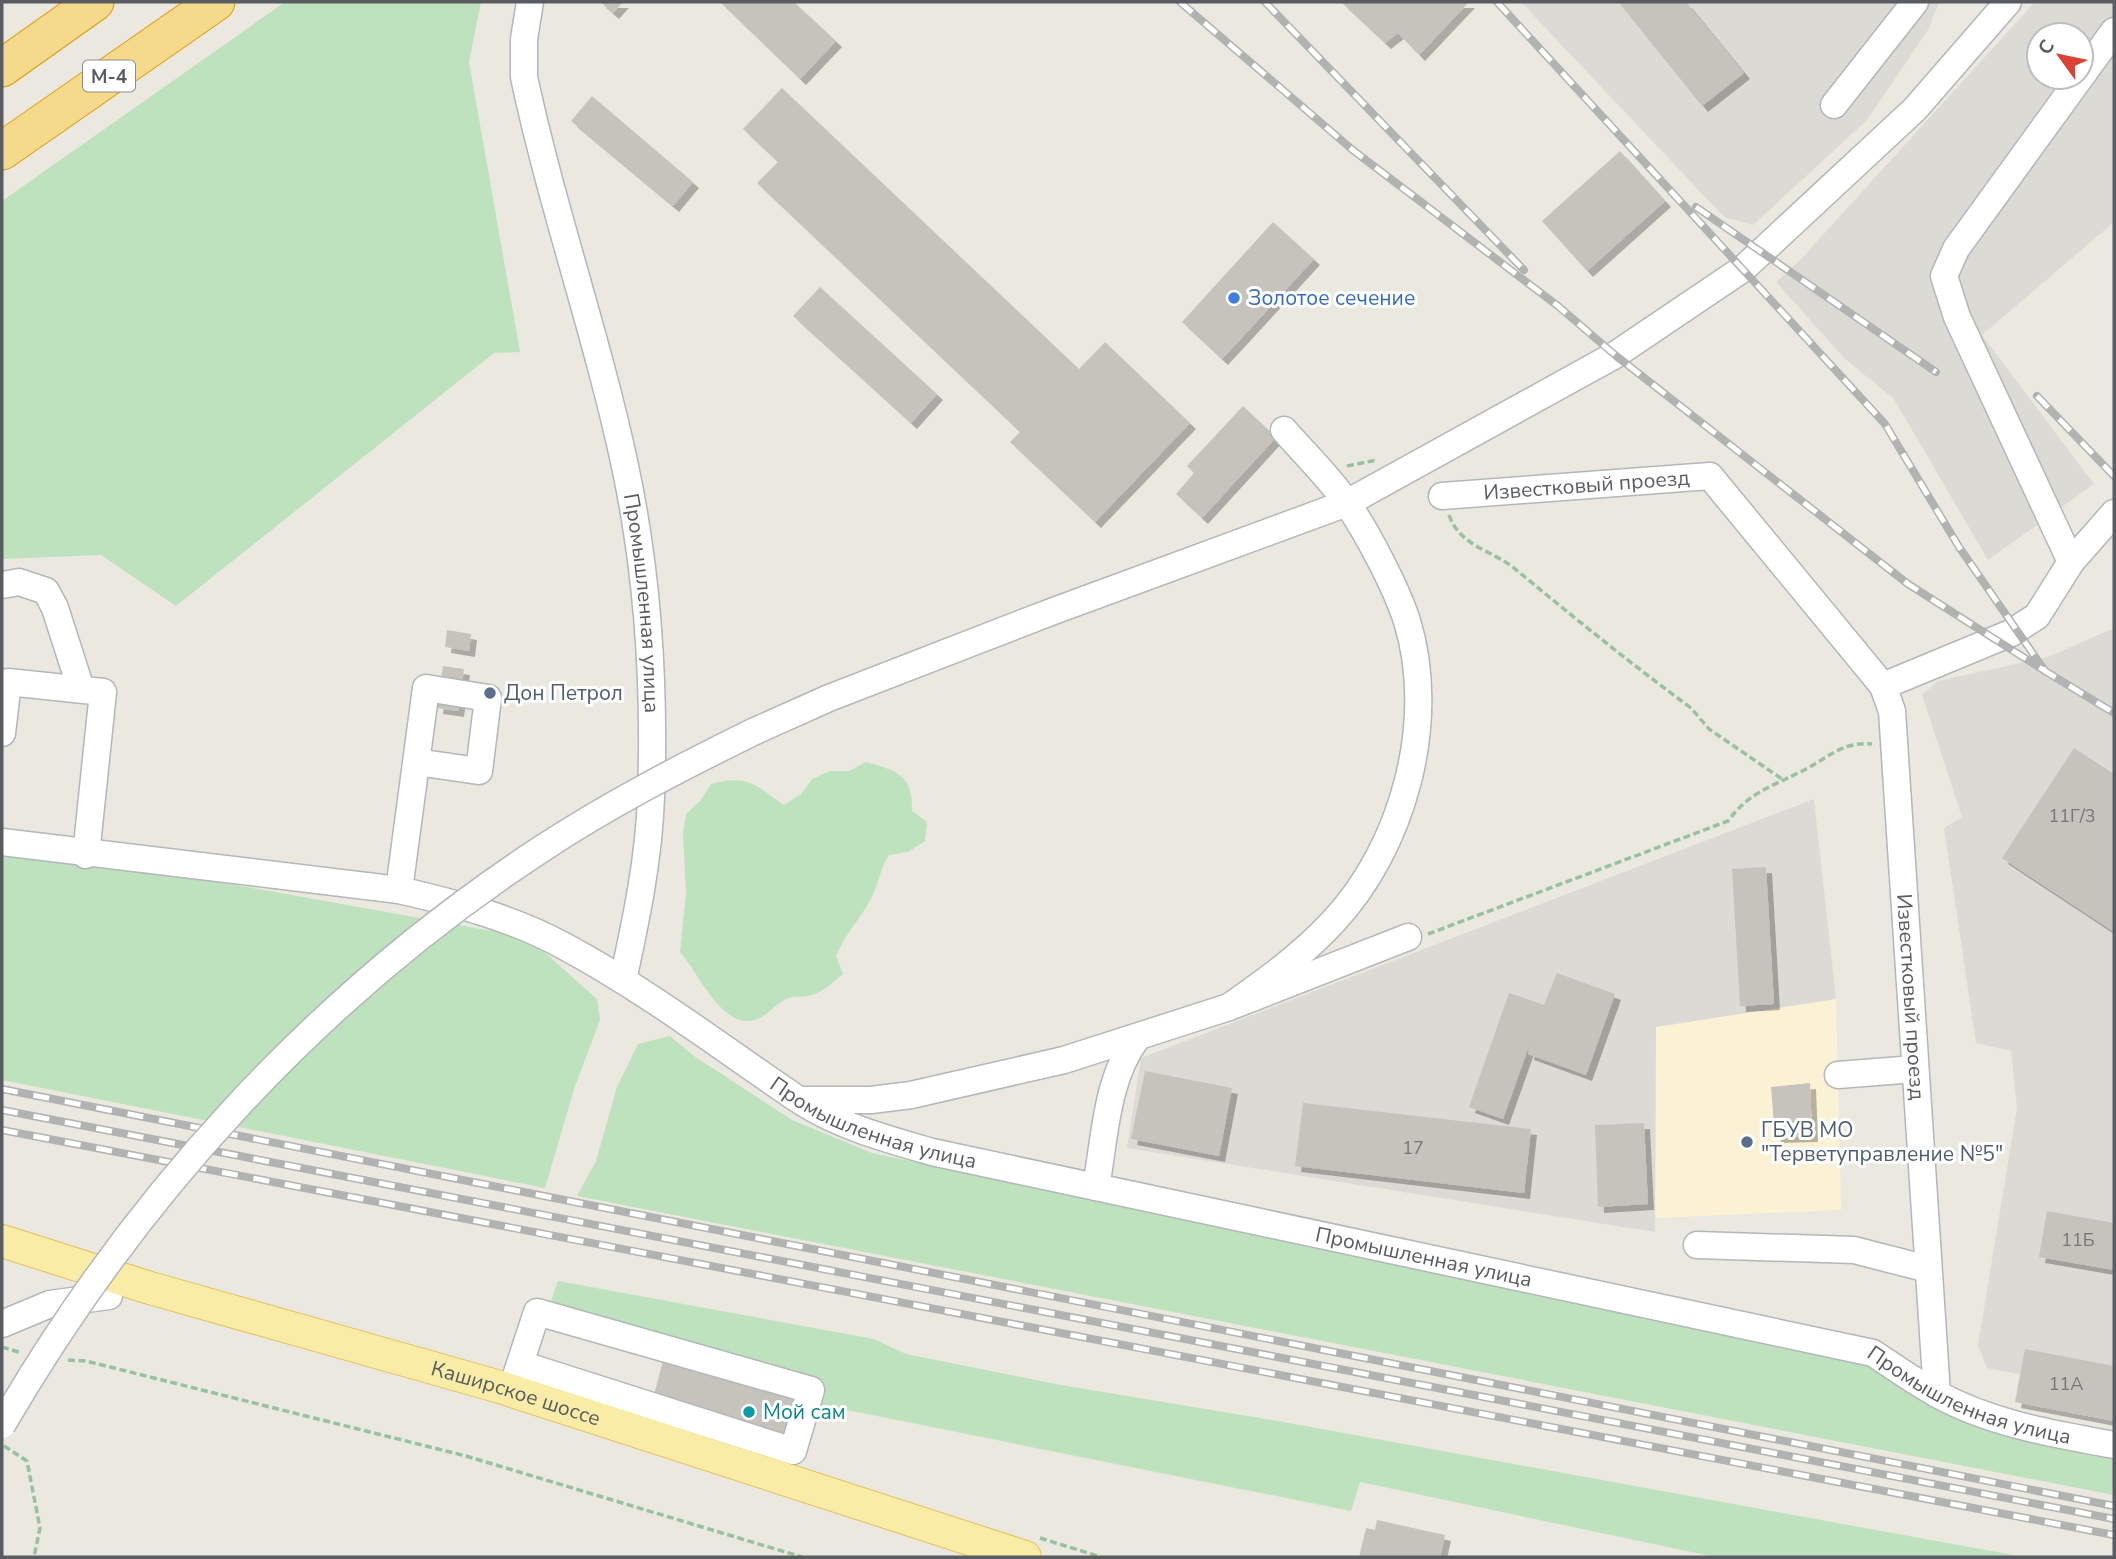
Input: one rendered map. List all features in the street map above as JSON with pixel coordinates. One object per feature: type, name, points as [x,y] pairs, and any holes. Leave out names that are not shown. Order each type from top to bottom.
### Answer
[{"type":"highway","points":[[2,68],[95,2]]},
{"type":"highway","name":"М-4","points":[[2,151],[216,2]]},
{"type":"main road","name":"Каширское шоссе","points":[[2,1241],[149,1288],[516,1377],[1025,1557]]},
{"type":"main road","name":"Каширское шоссе","points":[[2,1263],[108,1296],[490,1404],[959,1557]]},
{"type":"street","name":"Промышленная улица","points":[[530,2],[524,39],[524,77],[625,466],[640,555],[651,665],[651,799],[644,869],[623,980],[798,1100],[879,1136],[932,1152],[1873,1353],[1937,1394],[1970,1409],[2035,1430],[2114,1445]]},
{"type":"street","points":[[1835,106],[1915,2]]},
{"type":"street","points":[[2,1425],[77,1305],[150,1205],[230,1114],[330,1015],[427,932],[540,849],[661,777],[829,698],[1051,612],[1347,503],[1615,355],[1744,268],[1914,109],[2008,2]]},
{"type":"street","points":[[2071,562],[1957,317],[1944,276],[1956,249],[2114,31]]},
{"type":"street","points":[[1229,1007],[1289,965],[1333,922],[1368,875],[1391,831],[1407,783],[1416,724],[1416,673],[1407,622],[1395,590],[1347,503],[1284,430]]},
{"type":"street","name":"Известковый проезд","points":[[1442,496],[1710,476],[1883,686],[1892,711],[1895,747],[1937,1394]]},
{"type":"street","points":[[1883,686],[2017,630],[2037,615],[2071,562],[2114,513]]},
{"type":"street","points":[[2,584],[19,582],[46,592],[55,608],[81,689]]},
{"type":"street","points":[[3,720],[8,682],[103,692],[86,855]]},
{"type":"street","points":[[399,890],[416,762]]},
{"type":"street","points":[[2,842],[86,855],[399,890],[511,922],[562,945],[623,980]]},
{"type":"street","points":[[798,1100],[871,1100],[911,1095],[1064,1060],[1229,1007],[1408,937]]},
{"type":"street","points":[[1097,1187],[1115,1076],[1123,1056],[1137,1038]]},
{"type":"street","points":[[1838,1075],[1915,1069]]},
{"type":"street","points":[[1697,1245],[1854,1250],[1928,1269]]},
{"type":"street","points":[[2,1324],[50,1304],[108,1296]]},
{"type":"street","points":[[537,1312],[811,1390],[793,1451],[516,1377],[537,1312]]},
{"type":"path","points":[[1312,462],[1328,460],[1345,467],[1379,459]]},
{"type":"path","points":[[1442,496],[1452,523],[1474,547],[1511,566],[1550,601],[1691,708],[1709,729],[1782,779]]},
{"type":"path","points":[[1408,937],[1431,933],[1728,821],[1741,803],[1782,779],[1800,773],[1830,751],[1858,743],[1895,747]]},
{"type":"path","points":[[2,1347],[34,1356]]},
{"type":"path","points":[[59,1360],[86,1361],[466,1456],[802,1557]]},
{"type":"path","points":[[2,1445],[27,1461],[40,1528],[34,1557]]},
{"type":"shaded area","points":[[1521,2],[1939,2],[1928,30],[1867,120],[1753,225],[1724,217]]},
{"type":"shaded area","points":[[2035,2],[2114,2],[2114,222],[1982,335],[2094,484],[1988,560],[1894,399],[1844,358],[1776,282],[1800,260]]},
{"type":"shaded area","points":[[2114,628],[2114,1392],[1987,1368],[1978,1345],[2017,1108],[2011,1051],[1976,1043],[1944,828],[1962,817],[1922,695],[1938,681],[2048,657]]},
{"type":"shaded area","points":[[1814,799],[1836,999],[1656,1027],[1655,1232],[1127,1148],[1141,1058]]},
{"type":"shaded area","name":"ГБУВ МО \"Терветуправление №5\"","points":[[1836,999],[1841,1210],[1655,1218],[1656,1027]]},
{"type":"green space","points":[[285,2],[481,2],[469,62],[520,352],[494,353],[176,606],[101,555],[2,559],[2,201]]},
{"type":"green space","points":[[866,762],[895,772],[906,782],[910,789],[912,811],[927,822],[925,841],[908,852],[889,855],[867,906],[836,956],[843,974],[816,993],[786,999],[760,1018],[747,1021],[735,1018],[713,999],[680,952],[686,893],[683,833],[686,814],[700,801],[711,784],[734,780],[750,783],[784,805],[801,794],[812,779],[830,771],[849,771]]},
{"type":"green space","points":[[2,853],[230,884],[503,933],[544,952],[597,999],[600,1020],[575,1086],[545,1188],[2,1080]]},
{"type":"green space","points":[[670,1036],[694,1056],[792,1120],[872,1153],[1868,1363],[2114,1449],[2114,1495],[577,1196],[596,1161],[617,1087],[638,1044]]},
{"type":"green space","points":[[558,1281],[874,1339],[906,1354],[1061,1385],[1278,1421],[2024,1557],[1715,1557],[1360,1482],[1351,1511],[812,1403],[548,1311]]},
{"type":"building","points":[[600,2],[623,2],[613,13]]},
{"type":"building","points":[[720,2],[794,2],[836,41],[800,79]]},
{"type":"building","points":[[1341,2],[1469,2],[1419,55],[1398,33],[1385,43]]},
{"type":"building","points":[[1686,2],[1744,73],[1702,106],[1620,4]]},
{"type":"building","points":[[782,88],[1079,369],[1105,342],[1190,423],[1095,522],[1010,442],[1020,432],[757,183],[778,162],[743,129]]},
{"type":"building","points":[[592,96],[693,182],[673,206],[571,121]]},
{"type":"building","points":[[1620,151],[1665,201],[1587,271],[1542,221]]},
{"type":"building","points":[[1273,222],[1314,259],[1222,359],[1182,322]]},
{"type":"building","points":[[820,287],[937,394],[911,423],[793,316]]},
{"type":"building","points":[[1243,406],[1276,437],[1202,518],[1176,494],[1194,473],[1187,466]]},
{"type":"building","points":[[447,630],[471,634],[469,651],[445,647]]},
{"type":"building","points":[[443,666],[464,669],[458,711],[437,708]]},
{"type":"building","points":[[2074,748],[2114,774],[2114,932],[2002,858]]},
{"type":"building","points":[[1766,867],[1774,1004],[1740,1006],[1732,869]]},
{"type":"building","points":[[1557,973],[1615,994],[1586,1075],[1528,1054],[1530,1043],[1503,1119],[1469,1107],[1509,993],[1544,1005]]},
{"type":"building","points":[[1145,1071],[1232,1088],[1219,1156],[1131,1139]]},
{"type":"building","points":[[1810,1083],[1812,1136],[1775,1137],[1771,1087]]},
{"type":"building","points":[[1303,1103],[1531,1129],[1524,1193],[1295,1166]]},
{"type":"building","points":[[1644,1123],[1648,1204],[1598,1207],[1595,1125]]},
{"type":"building","points":[[2047,1211],[2114,1223],[2114,1270],[2039,1257]]},
{"type":"building","points":[[2025,1349],[2114,1366],[2114,1421],[2015,1402]]},
{"type":"building","name":"Мой сам","points":[[663,1361],[800,1399],[788,1441],[653,1398]]},
{"type":"building","points":[[1377,1520],[1445,1535],[1440,1557],[1359,1557],[1366,1528],[1375,1530]]},
{"type":"railway","points":[[1180,2],[1354,151],[1558,306],[1615,355],[1908,584],[2045,671]]},
{"type":"railway","points":[[1265,2],[1524,270]]},
{"type":"railway","points":[[1497,2],[1885,424],[1959,547],[2045,671],[2114,713]]},
{"type":"railway","points":[[1696,207],[1936,372]]},
{"type":"railway","points":[[2037,396],[2114,476]]},
{"type":"railway","points":[[2,1089],[2114,1506]]},
{"type":"railway","points":[[2,1110],[2114,1519]]},
{"type":"railway","points":[[2,1130],[2114,1535]]},
{"type":"place","name":"Золотое сечение","points":[[1234,298]]},
{"type":"place","name":"Дон Петрол","points":[[490,693]]},
{"type":"place","name":"ГБУВ МО \"Терветуправление №5\"","points":[[1747,1142]]},
{"type":"place","name":"Мой сам","points":[[749,1412]]}]
